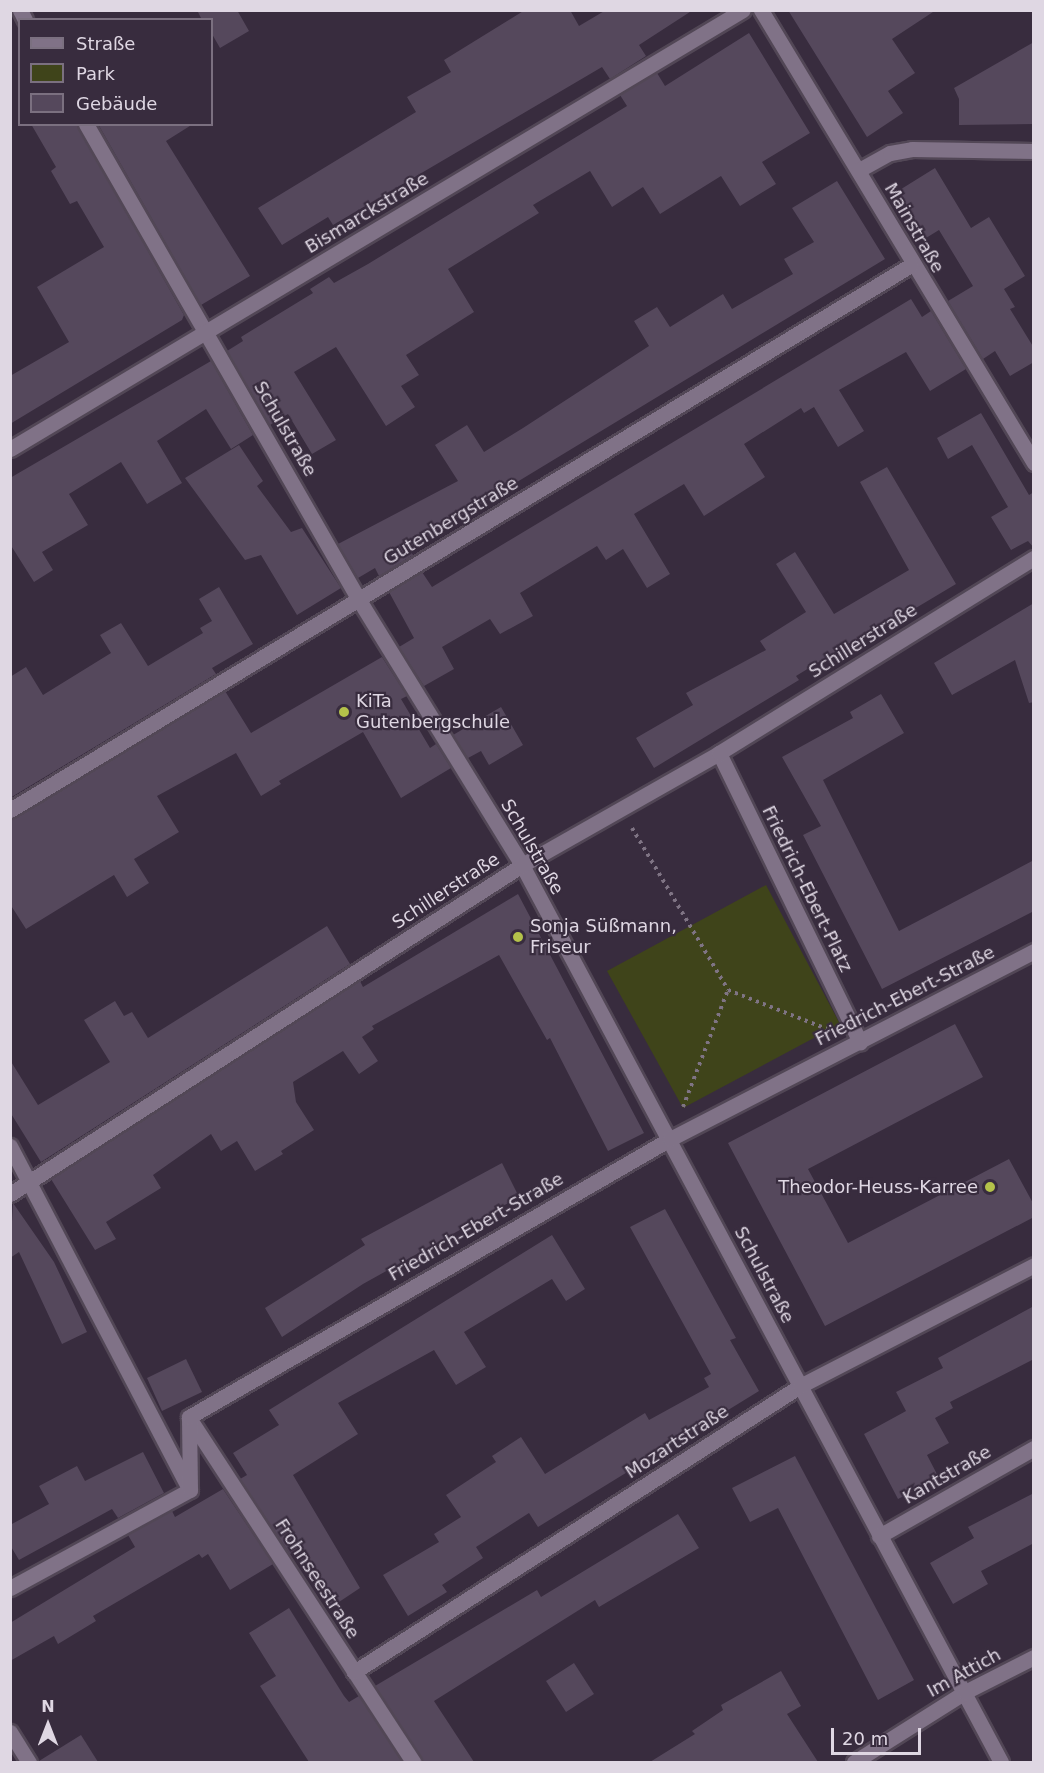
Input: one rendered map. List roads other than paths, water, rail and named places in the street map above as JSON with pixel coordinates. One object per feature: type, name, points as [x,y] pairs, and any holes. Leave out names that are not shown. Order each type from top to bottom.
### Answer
[{"type":"street","name":"Bismarckstraße","points":[[10,449],[742,10]]},
{"type":"street","name":"Mainstraße","points":[[761,10],[859,170],[911,265],[1034,463]]},
{"type":"street","name":"Schulstraße","points":[[87,126],[359,600],[522,865],[1001,1762]]},
{"type":"street","points":[[859,170],[890,153],[912,149],[1034,151]]},
{"type":"street","name":"Gutenbergstraße","points":[[10,810],[911,265]]},
{"type":"street","name":"Schillerstraße","points":[[10,1194],[522,865],[719,753],[1034,558]]},
{"type":"street","name":"Friedrich-Ebert-Platz","points":[[719,753],[860,1042]]},
{"type":"street","name":"Friedrich-Ebert-Straße","points":[[189,1417],[670,1139],[1034,951]]},
{"type":"street","points":[[10,1146],[32,1181],[190,1490]]},
{"type":"street","name":"Mozartstraße","points":[[354,1672],[800,1386],[1034,1265]]},
{"type":"street","points":[[189,1417],[190,1490]]},
{"type":"street","name":"Frohnseestraße","points":[[189,1417],[413,1762]]},
{"type":"street","name":"Kantstraße","points":[[879,1536],[1034,1448]]},
{"type":"street","points":[[10,1588],[190,1490]]},
{"type":"street","name":"Im Attich","points":[[854,1762],[965,1692],[1034,1657]]},
{"type":"street","points":[[10,1732],[29,1762]]},
{"type":"place","name":"KiTa Gutenbergschule","points":[[344,712]]},
{"type":"place","name":"Sonja Süßmann, Friseur","points":[[518,937]]},
{"type":"place","name":"Theodor-Heuss-Karree","points":[[990,1187]]}]
